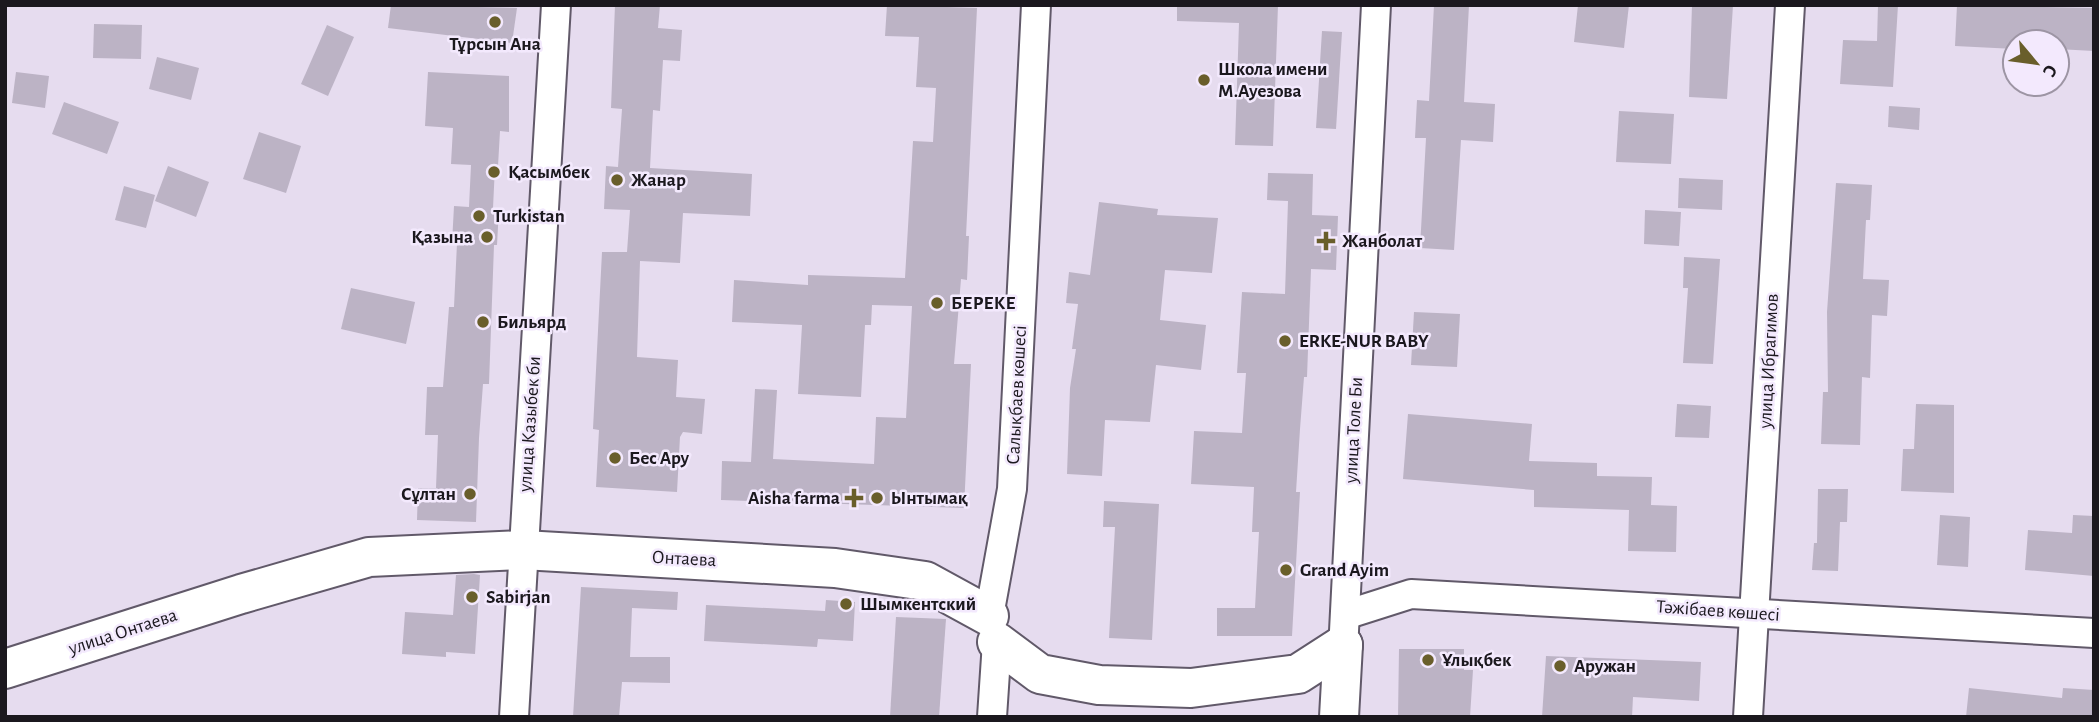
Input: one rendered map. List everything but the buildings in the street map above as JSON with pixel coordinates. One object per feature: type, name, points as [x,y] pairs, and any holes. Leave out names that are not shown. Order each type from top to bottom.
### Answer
[{"type":"main road","name":"Онтаева","points":[[369,557],[523,550],[848,570],[925,581],[993,629],[1040,674],[1099,685],[1191,688],[1298,674],[1344,630]]},
{"type":"main road","name":"улица Онтаева","points":[[5,669],[241,594],[369,557]]},
{"type":"main road","points":[[1339,717],[1344,630]]},
{"type":"street","name":"улица Казыбек би","points":[[514,717],[556,5]]},
{"type":"street","name":"Салықбаев көшесі","points":[[992,717],[993,629],[1012,489],[1036,5]]},
{"type":"street","name":"улица Толе Би","points":[[1344,630],[1376,5]]},
{"type":"street","name":"улица Ибрагимов","points":[[1748,717],[1790,5]]},
{"type":"street","name":"Тәжібаев көшесі","points":[[1344,630],[1411,594],[2094,633]]},
{"type":"place","name":"Тұрсын Ана","points":[[495,22]]},
{"type":"place","name":"Школа имени М.Ауезова","points":[[1204,80]]},
{"type":"place","name":"Қасымбек","points":[[494,172]]},
{"type":"place","name":"Жанар","points":[[617,180]]},
{"type":"place","name":"Turkistan","points":[[479,216]]},
{"type":"place","name":"Қазына","points":[[487,237]]},
{"type":"place","name":"Жанболат","points":[[1326,241]]},
{"type":"place","name":"БЕРЕКЕ","points":[[937,303]]},
{"type":"place","name":"Бильярд","points":[[483,322]]},
{"type":"place","name":"ERKE-NUR BABY","points":[[1285,341]]},
{"type":"place","name":"Бес Ару","points":[[615,458]]},
{"type":"place","name":"Сұлтан","points":[[470,494]]},
{"type":"place","name":"Aisha farma","points":[[854,498]]},
{"type":"place","name":"Ынтымақ","points":[[877,498]]},
{"type":"place","name":"Grand Ayim","points":[[1286,570]]},
{"type":"place","name":"Sabirjan","points":[[472,597]]},
{"type":"place","name":"Шымкентский","points":[[846,604]]},
{"type":"place","name":"Ұлықбек","points":[[1428,660]]},
{"type":"place","name":"Аружан","points":[[1560,666]]}]
